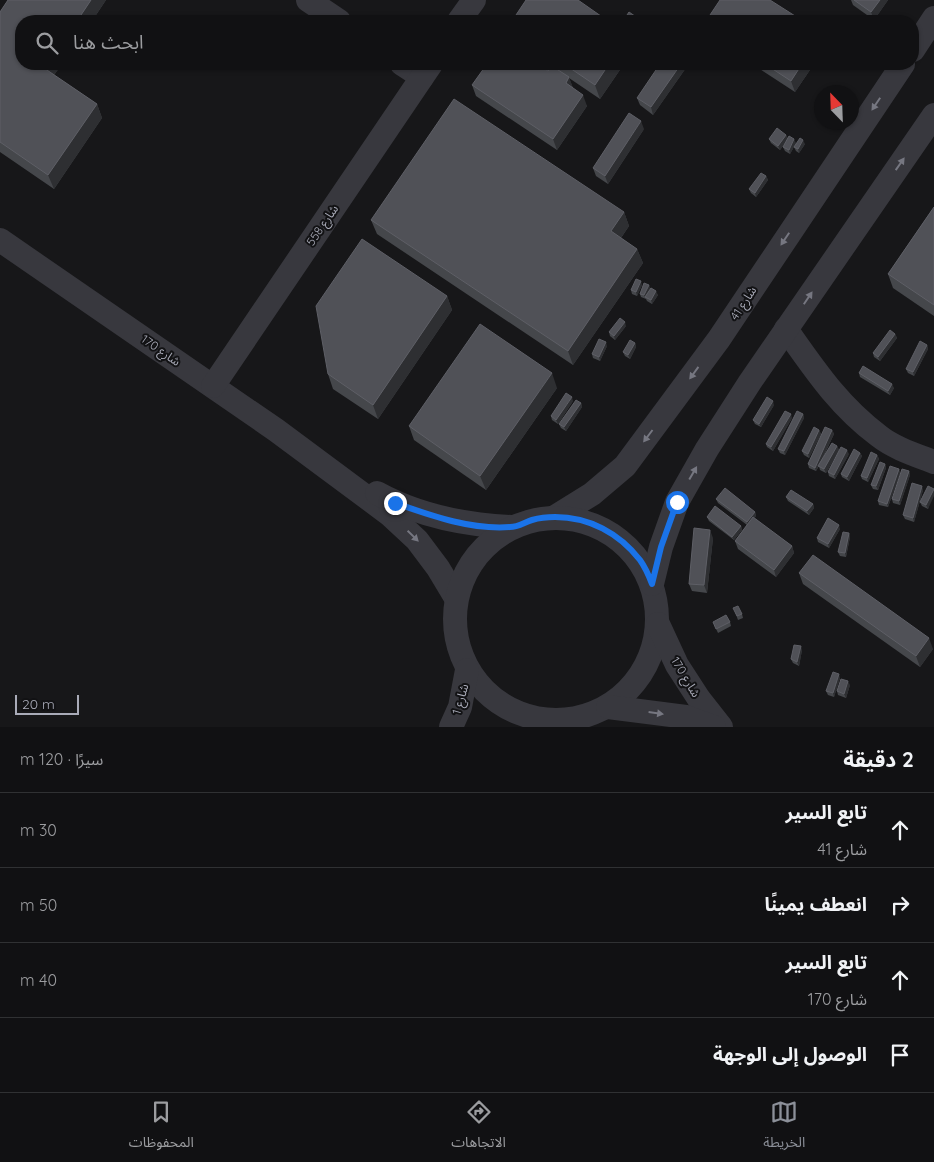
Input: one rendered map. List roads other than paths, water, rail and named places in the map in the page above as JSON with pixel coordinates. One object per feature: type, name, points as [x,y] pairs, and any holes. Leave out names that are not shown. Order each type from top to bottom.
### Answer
[{"type":"street","points":[[308,0],[331,15]]},
{"type":"street","points":[[463,15],[474,0]]},
{"type":"street","points":[[919,41],[934,18]]},
{"type":"street","name":"شارع 558","points":[[213,386],[426,70]]},
{"type":"street","name":"شارع 41","points":[[554,517],[592,494],[625,466],[720,339],[899,70]]},
{"type":"street","points":[[652,584],[661,547],[677,502],[707,449],[786,329],[934,115]]},
{"type":"street","name":"شارع 170","points":[[0,240],[321,462],[389,514],[418,540],[456,598]]},
{"type":"street","points":[[786,329],[824,383],[844,406],[880,437],[934,462]]},
{"type":"street","name":"شارع 170","points":[[321,462],[395,503],[448,520],[475,525],[512,527]]},
{"type":"street","points":[[554,517],[580,520],[604,528],[624,542],[641,562],[652,584],[658,603],[658,624],[651,657],[634,685],[608,707],[578,719],[542,724],[515,712],[488,695],[467,670],[455,634],[456,598],[468,569],[487,544],[512,527],[533,520],[554,517]]},
{"type":"street","name":"شارع 170","points":[[658,624],[678,665],[699,699],[721,727]]},
{"type":"street","name":"شارع 1","points":[[451,727],[460,707],[467,670]]},
{"type":"street","name":"شارع 170","points":[[608,707],[686,717],[714,727]]}]
